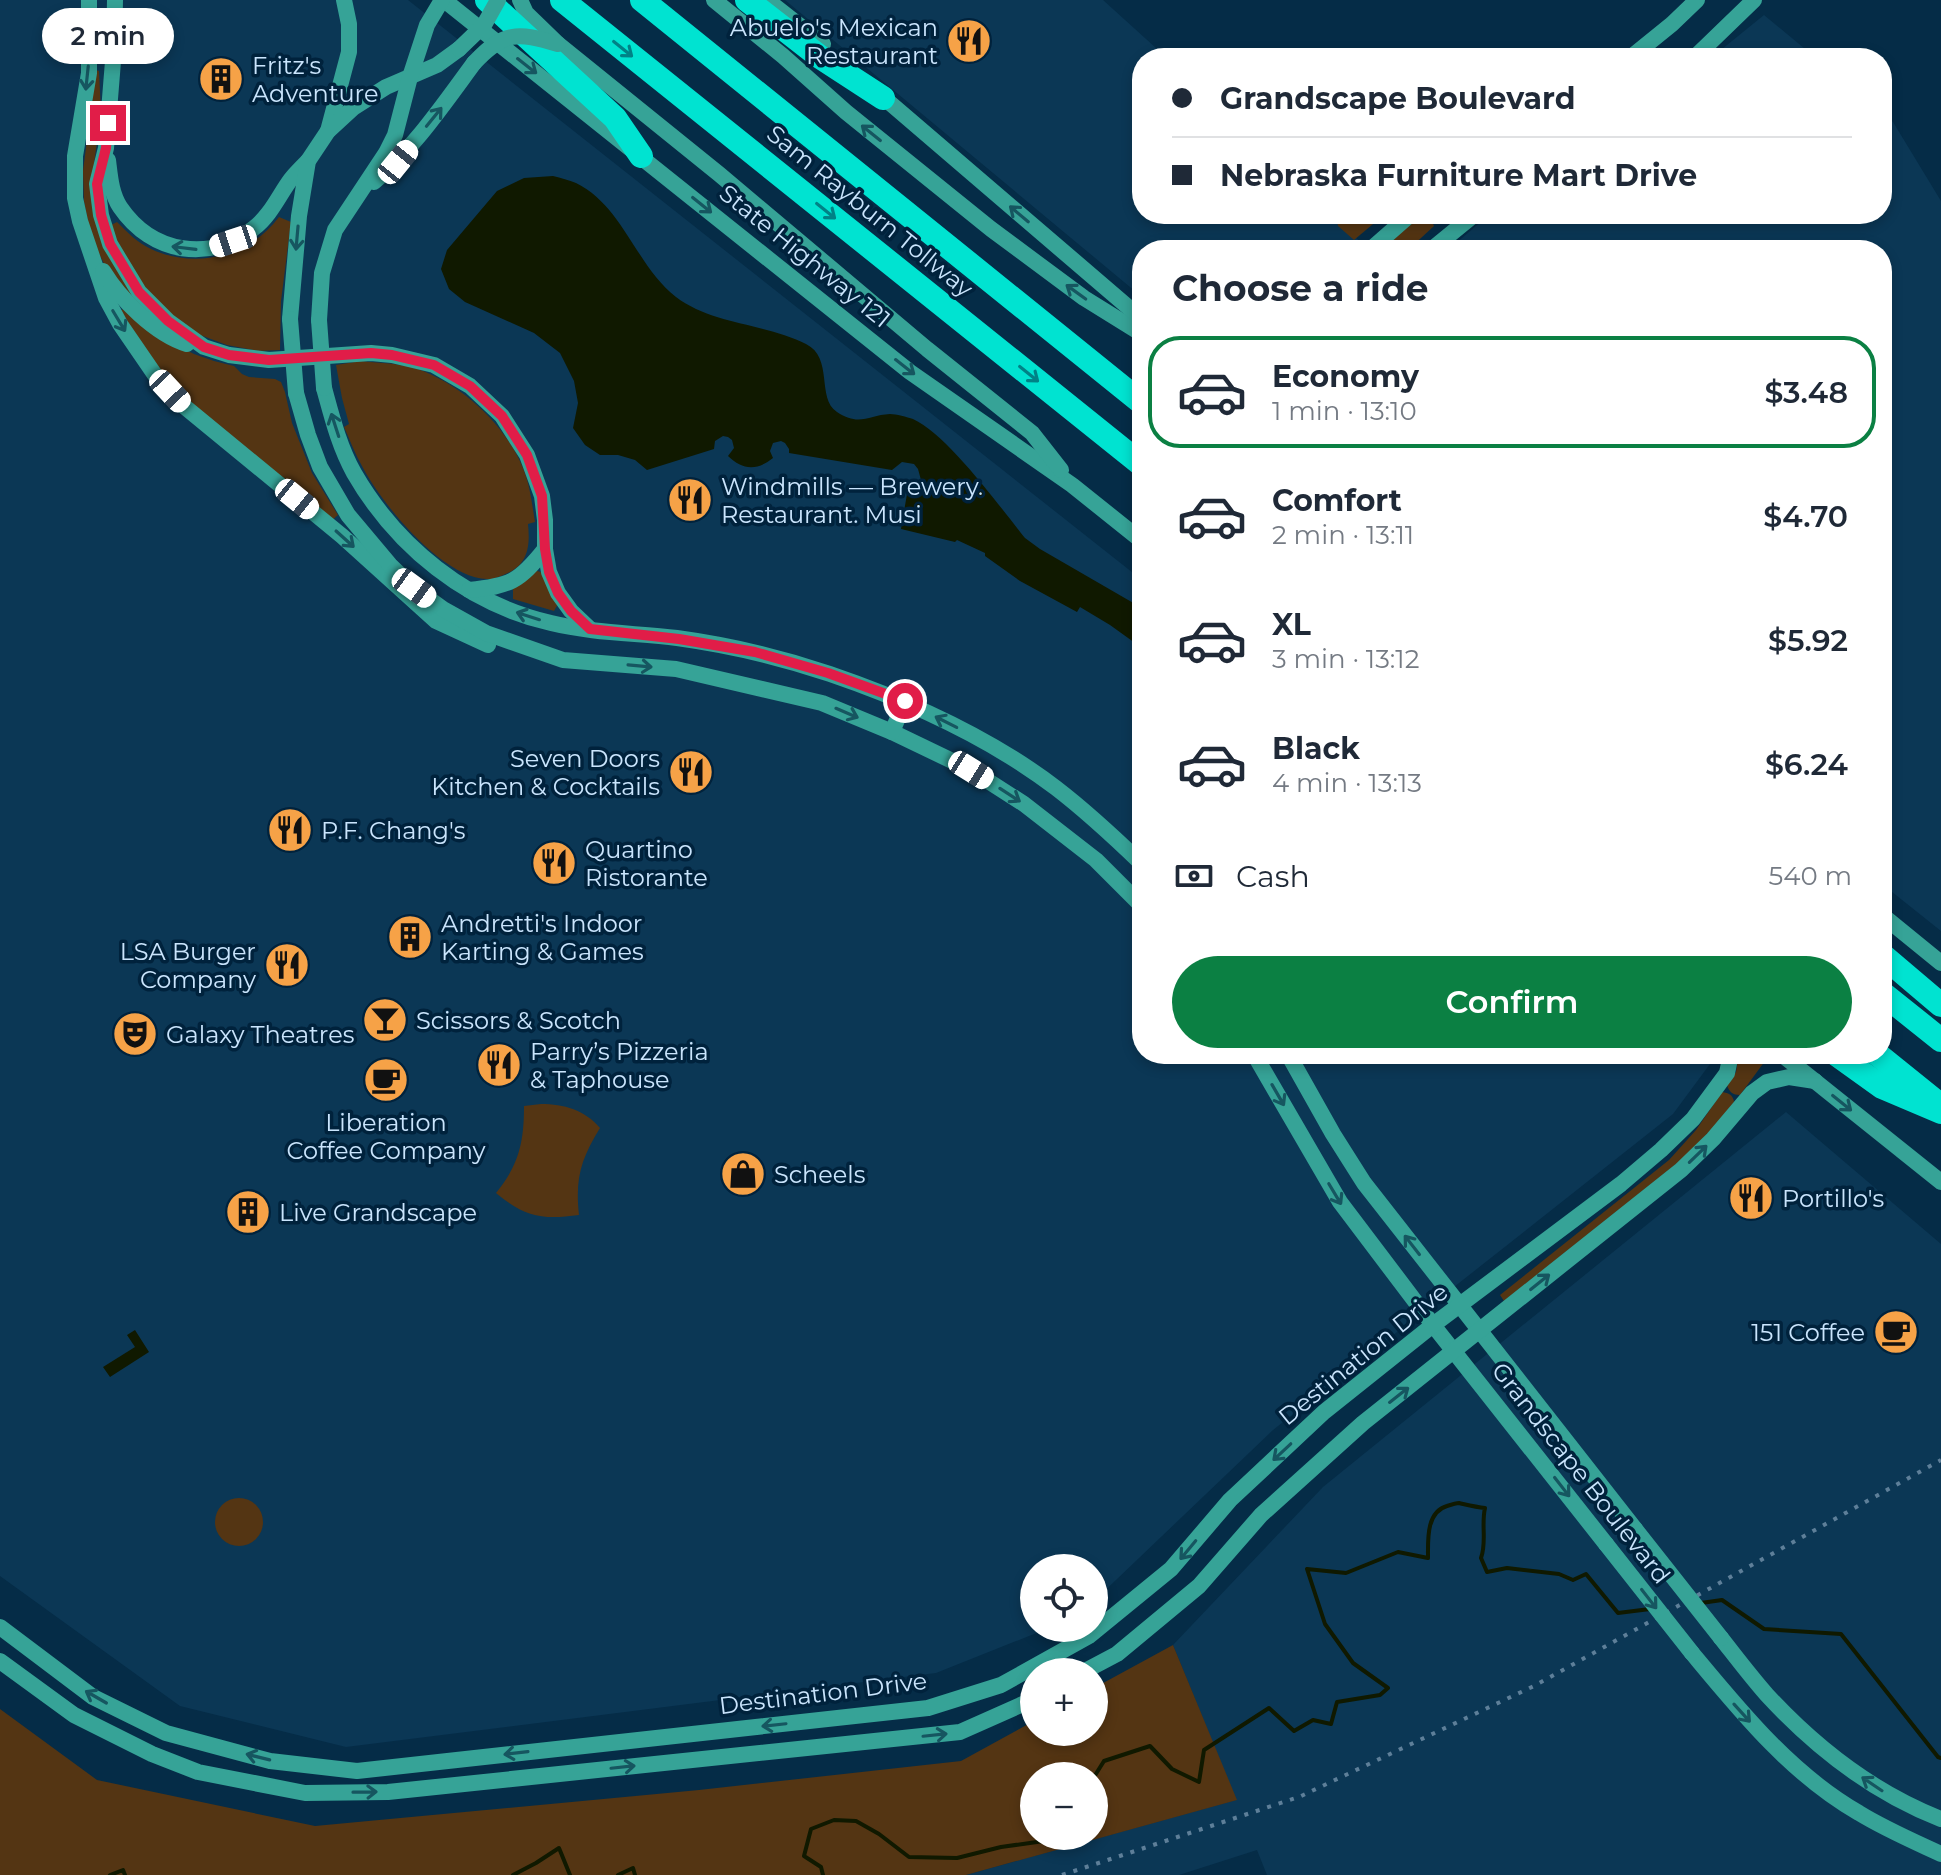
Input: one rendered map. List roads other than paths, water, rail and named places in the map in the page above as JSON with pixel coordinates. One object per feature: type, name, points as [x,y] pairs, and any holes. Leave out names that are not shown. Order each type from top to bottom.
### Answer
[{"type":"highway","points":[[487,0],[615,118],[641,156]]},
{"type":"highway","name":"Sam Rayburn Tollway","points":[[562,0],[1132,457]]},
{"type":"highway","name":"Sam Rayburn Tollway","points":[[642,0],[1132,395]]},
{"type":"highway","points":[[743,10],[883,98]]},
{"type":"highway","points":[[1892,963],[1941,1005]]},
{"type":"highway","points":[[1892,1001],[1941,1040]]},
{"type":"highway","points":[[1850,1064],[1882,1087],[1941,1112]]},
{"type":"highway","points":[[1890,1064],[1941,1105]]},
{"type":"street","points":[[89,0],[89,73],[75,156],[75,198],[106,298],[155,375],[185,407],[342,536],[436,621],[481,642],[538,661],[563,660],[676,669],[822,703],[971,770],[1024,804],[1096,860],[1132,893]]},
{"type":"street","points":[[115,0],[106,148],[97,184],[101,215],[110,244],[139,292],[168,321],[204,347]]},
{"type":"street","points":[[328,131],[349,52],[349,24],[344,0]]},
{"type":"street","points":[[443,0],[427,25],[395,135],[335,230],[322,273],[319,320],[324,388],[334,427],[353,471],[381,513],[398,534],[435,568],[469,590],[511,611],[550,623],[755,652],[828,673],[905,701],[987,743],[1054,786],[1132,855]]},
{"type":"street","name":"State Highway 121","points":[[443,0],[910,372],[1072,485],[1132,533]]},
{"type":"street","points":[[106,148],[111,184],[119,205],[136,225],[158,241],[183,250],[210,249],[233,241],[256,227],[328,131],[353,108],[374,94],[437,65],[459,49],[484,25],[498,0]]},
{"type":"street","points":[[520,0],[526,13],[558,44],[1032,433],[1072,485]]},
{"type":"street","points":[[714,0],[743,10],[783,56],[846,112],[991,229],[1084,298],[1132,328]]},
{"type":"street","points":[[767,0],[852,67],[883,98],[1132,310]]},
{"type":"street","points":[[1642,48],[1697,0]]},
{"type":"street","points":[[1704,48],[1754,0]]},
{"type":"street","points":[[360,193],[398,162],[488,48],[505,38],[528,35],[558,44]]},
{"type":"street","points":[[308,161],[299,216],[290,319],[296,393],[320,467],[348,515],[414,588],[486,633],[563,660]]},
{"type":"street","points":[[1381,240],[1400,224]]},
{"type":"street","points":[[1443,240],[1463,224]]},
{"type":"street","points":[[89,249],[128,303],[155,327],[178,341],[229,355],[269,360],[371,353],[392,355],[434,365],[470,386],[502,416],[527,455],[542,496],[549,572],[558,593],[590,629]]},
{"type":"street","points":[[469,590],[499,587],[514,581],[530,568],[545,549]]},
{"type":"street","points":[[892,732],[905,701]]},
{"type":"street","points":[[1892,923],[1941,963]]},
{"type":"street","name":"Grandscape Boulevard","points":[[1260,1064],[1340,1202],[1433,1325],[1741,1712],[1816,1784],[1856,1812],[1941,1854]]},
{"type":"street","name":"Grandscape Boulevard","points":[[1294,1064],[1364,1183],[1765,1693],[1801,1730],[1840,1762],[1884,1792],[1941,1819]]},
{"type":"street","name":"Destination Drive","points":[[0,1627],[93,1697],[166,1733],[270,1761],[357,1771],[928,1708],[1001,1685],[1089,1636],[1171,1569],[1230,1500],[1324,1412],[1661,1150],[1693,1119],[1727,1073],[1729,1064]]},
{"type":"street","points":[[1794,1064],[1941,1182]]},
{"type":"street","points":[[1108,1659],[1199,1586],[1261,1515],[1363,1423],[1681,1170],[1713,1139],[1752,1093],[1767,1082],[1789,1077],[1815,1081]]},
{"type":"street","points":[[0,1661],[74,1715],[152,1754],[198,1772],[305,1793],[388,1792],[960,1732],[1020,1705]]},
{"type":"street","points":[[852,1717],[857,1743]]},
{"type":"street","points":[[152,1754],[166,1733]]},
{"type":"waterway","points":[[1103,1762],[1150,1746],[1172,1769],[1199,1782],[1204,1750],[1269,1708],[1294,1731],[1313,1720],[1331,1724],[1337,1702],[1380,1695],[1388,1688],[1353,1663],[1325,1624],[1307,1569],[1346,1573],[1398,1552],[1428,1558],[1428,1535],[1432,1520],[1440,1509],[1451,1505],[1459,1503],[1485,1508],[1481,1558],[1487,1572],[1507,1568],[1559,1574],[1573,1580],[1586,1574],[1618,1613],[1650,1609]]},
{"type":"waterway","points":[[1701,1603],[1722,1600],[1764,1629],[1841,1634],[1941,1758]]},
{"type":"waterway","points":[[823,1875],[821,1867],[804,1856],[811,1829],[834,1820],[856,1821],[909,1857],[957,1858],[1020,1844]]},
{"type":"waterway","points":[[513,1875],[559,1848],[570,1875]]},
{"type":"waterway","points":[[618,1875],[633,1868],[635,1875]]},
{"type":"waterway","points":[[110,1875],[123,1870],[125,1875]]},
{"type":"railway","points":[[1062,1875],[1299,1797],[1534,1686],[1941,1460]]},
{"type":"place","name":"Abuelo's Mexican Restaurant","points":[[969,41]]},
{"type":"place","name":"Fritz's Adventure","points":[[221,79]]},
{"type":"place","name":"Windmills — Brewery. Restaurant. Musi","points":[[690,500]]},
{"type":"place","name":"Seven Doors Kitchen & Cocktails","points":[[691,772]]},
{"type":"place","name":"P.F. Chang's","points":[[290,830]]},
{"type":"place","name":"Quartino Ristorante","points":[[554,863]]},
{"type":"place","name":"Andretti's Indoor Karting & Games","points":[[410,937]]},
{"type":"place","name":"LSA Burger Company","points":[[287,965]]},
{"type":"place","name":"Scissors & Scotch","points":[[385,1020]]},
{"type":"place","name":"Galaxy Theatres","points":[[135,1034]]},
{"type":"place","name":"Parry’s Pizzeria & Taphouse","points":[[499,1065]]},
{"type":"place","name":"Liberation Coffee Company","points":[[386,1080]]},
{"type":"place","name":"Scheels","points":[[743,1174]]},
{"type":"place","name":"Portillo's","points":[[1751,1198]]},
{"type":"place","name":"Live Grandscape","points":[[248,1212]]},
{"type":"place","name":"151 Coffee","points":[[1896,1332]]}]
